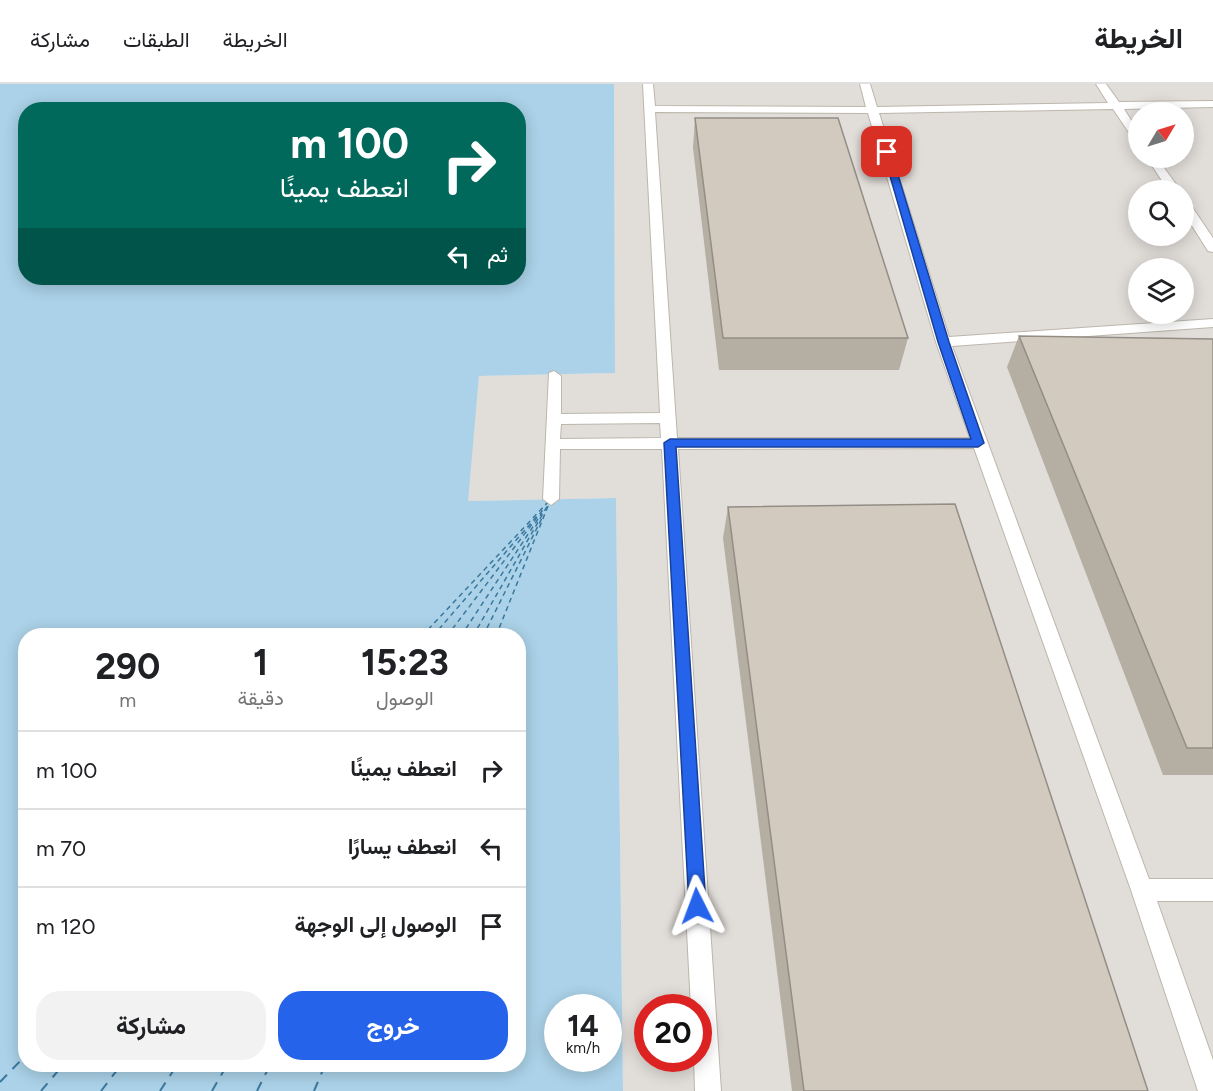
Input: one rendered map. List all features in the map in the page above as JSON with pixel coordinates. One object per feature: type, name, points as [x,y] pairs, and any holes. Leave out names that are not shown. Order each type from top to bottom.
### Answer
[{"type":"lane","points":[[648,84],[708,1091]]},
{"type":"lane","points":[[865,84],[943,342],[1142,890],[1211,1091]]},
{"type":"lane","points":[[1101,84],[1128,123]]},
{"type":"lane","points":[[649,108],[874,110],[1213,104]]},
{"type":"lane","points":[[1194,218],[1211,242]]},
{"type":"lane","points":[[943,342],[1213,323]]},
{"type":"lane","points":[[551,499],[554,376]]},
{"type":"lane","points":[[554,419],[668,418]]},
{"type":"lane","points":[[554,444],[978,443]]},
{"type":"lane","points":[[1142,890],[1213,890]]},
{"type":"shaded area","points":[[614,84],[1213,84],[1213,1091],[623,1091],[616,498],[467,501],[479,376],[615,373]]},
{"type":"water","points":[[0,84],[614,84],[615,373],[479,376],[468,501],[616,498],[622,994],[544,994],[544,1072],[622,1072],[622,1006],[623,1091],[0,1091]]},
{"type":"building","points":[[695,118],[838,118],[908,338],[723,338]]},
{"type":"building","points":[[1019,336],[1213,339],[1213,748],[1187,748]]},
{"type":"building","points":[[955,504],[1148,1091],[804,1091],[728,507]]},
{"type":"ferry route","points":[[430,628],[548,502]]},
{"type":"ferry route","points":[[478,628],[549,503]]},
{"type":"ferry route","points":[[499,628],[548,506]]},
{"type":"ferry route","points":[[453,628],[545,507]]},
{"type":"ferry route","points":[[466,628],[542,513]]},
{"type":"ferry route","points":[[440,628],[537,516]]},
{"type":"ferry route","points":[[487,628],[543,516]]},
{"type":"ferry route","points":[[0,1082],[18,1063]]},
{"type":"ferry route","points":[[41,1091],[57,1072]]},
{"type":"ferry route","points":[[101,1091],[116,1072]]},
{"type":"ferry route","points":[[160,1091],[172,1072]]},
{"type":"ferry route","points":[[212,1091],[223,1072]]},
{"type":"ferry route","points":[[257,1091],[266,1072]]},
{"type":"ferry route","points":[[314,1091],[322,1072]]},
{"type":"route","points":[[697,906],[670,443],[978,443],[943,342],[887,152]]}]
